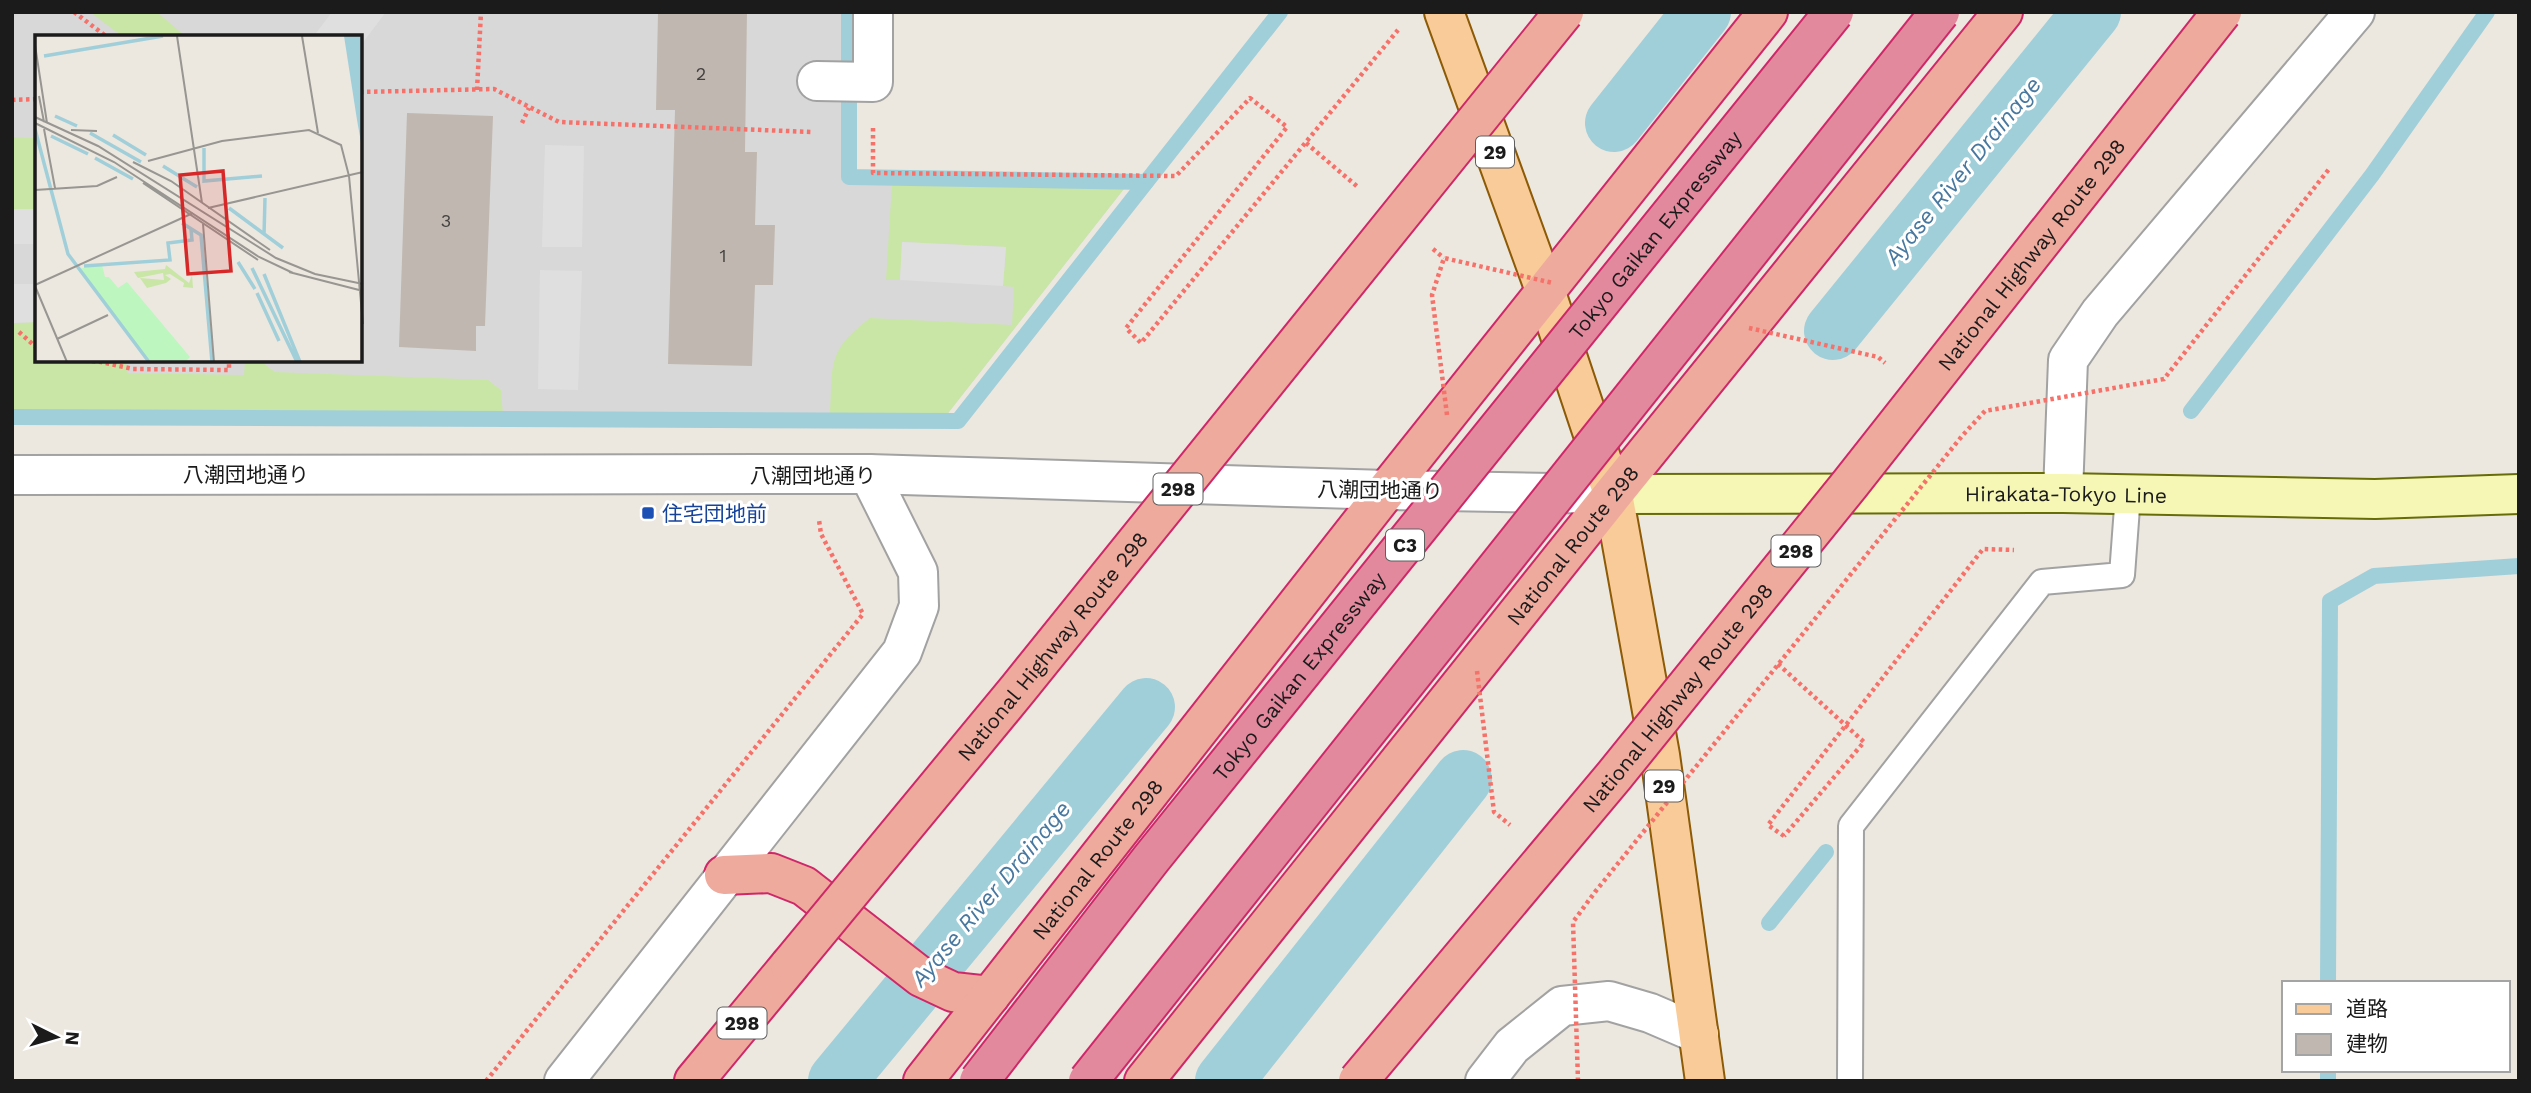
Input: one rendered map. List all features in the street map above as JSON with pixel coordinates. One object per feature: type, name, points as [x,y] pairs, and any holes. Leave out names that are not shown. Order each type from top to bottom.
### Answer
[{"type":"highway","name":"National Highway Route 298","points":[[694,1081],[1018,689],[1564,12]]},
{"type":"highway","name":"National Route 298","points":[[923,1081],[1387,490],[1768,12]]},
{"type":"highway","name":"Tokyo Gaikan Expressway","points":[[979,1081],[1159,849],[1834,12]]},
{"type":"highway","points":[[1088,1081],[1940,12]]},
{"type":"highway","name":"National Route 298","points":[[1144,1081],[2003,12]]},
{"type":"highway","name":"National Highway Route 298","points":[[1359,1081],[1667,711],[1850,484],[2222,12]]},
{"type":"highway","points":[[724,875],[771,873],[804,886],[921,978],[953,992],[990,996]]},
{"type":"main road","name":"29","points":[[1444,12],[1546,293],[1613,494],[1660,755],[1705,1081]]},
{"type":"main road","name":"Hirakata-Tokyo Line","points":[[1613,494],[2063,493],[2375,499],[2519,494]]},
{"type":"street","points":[[817,81],[873,82],[873,12]]},
{"type":"street","points":[[2063,493],[2068,360],[2100,313],[2355,12]]},
{"type":"street","points":[[564,1081],[902,652],[919,606],[918,572],[869,474]]},
{"type":"street","name":"八潮団地通り","points":[[12,475],[869,474],[1613,494]]},
{"type":"street","points":[[1485,1081],[1512,1046],[1562,1006],[1609,1001],[1650,1013],[1699,1034]]},
{"type":"lane","points":[[1850,1081],[1851,826],[2042,582],[2122,575],[2128,494]]},
{"type":"path","points":[[74,12],[104,35]]},
{"type":"path","points":[[477,90],[481,12]]},
{"type":"path","points":[[873,82],[873,173],[1176,176],[1250,98],[1287,127],[1126,328],[1140,343],[1404,22]]},
{"type":"path","points":[[362,92],[494,89],[559,122],[816,132]]},
{"type":"path","points":[[12,100],[35,99]]},
{"type":"path","points":[[522,123],[529,108]]},
{"type":"path","points":[[1578,1081],[1573,922],[1962,436],[1985,411],[2164,379],[2329,169]]},
{"type":"path","points":[[19,332],[35,346]]},
{"type":"path","points":[[101,362],[133,369],[229,370],[229,362]]},
{"type":"path","points":[[486,1081],[863,614],[821,534],[812,475]]},
{"type":"path","points":[[1778,664],[1864,742],[1784,836],[1768,825],[1983,549],[2024,550]]},
{"type":"shaded area","points":[[12,12],[842,12],[844,182],[1127,185],[945,417],[12,411]]},
{"type":"shaded area","points":[[332,12],[386,12],[362,44],[362,35],[315,35]]},
{"type":"shaded area","points":[[545,145],[584,146],[582,247],[542,247]]},
{"type":"shaded area","points":[[12,209],[35,209],[35,244],[12,244]]},
{"type":"shaded area","points":[[902,242],[1006,247],[1003,286],[900,280]]},
{"type":"shaded area","points":[[540,270],[582,271],[578,390],[538,389]]},
{"type":"shaded area","points":[[12,284],[35,284],[35,322],[12,323]]},
{"type":"green space","points":[[90,12],[157,12],[184,35],[120,35]]},
{"type":"green space","points":[[12,137],[35,138],[35,210],[12,209]]},
{"type":"green space","points":[[892,183],[1127,185],[945,417],[830,416],[832,371],[839,350],[870,318],[1012,325],[1014,287],[1003,286],[1006,247],[903,242],[900,280],[886,280]]},
{"type":"green space","points":[[35,322],[35,362],[126,362],[127,373],[244,375],[245,362],[262,362],[275,372],[488,380],[501,390],[503,415],[12,411],[12,323]]},
{"type":"building","points":[[658,12],[747,12],[745,152],[757,152],[755,225],[775,225],[773,285],[755,285],[752,366],[668,364],[675,110],[656,110]]},
{"type":"building","points":[[407,113],[493,116],[485,326],[476,326],[476,351],[399,347]]},
{"type":"waterway","points":[[849,12],[849,177],[1146,182]]},
{"type":"waterway","points":[[12,417],[958,421],[1280,12]]},
{"type":"waterway","name":"Ayase River Drainage","points":[[1614,123],[1702,12]]},
{"type":"waterway","name":"Ayase River Drainage","points":[[1833,331],[2092,12]]},
{"type":"waterway","points":[[2191,411],[2372,175],[2487,12]]},
{"type":"waterway","points":[[2328,981],[2330,601],[2374,576],[2519,566]]},
{"type":"waterway","name":"Ayase River Drainage","points":[[837,1081],[1146,707]]},
{"type":"waterway","name":"Ayase River Drainage","points":[[1224,1081],[1463,779]]},
{"type":"waterway","points":[[1769,923],[1826,852]]},
{"type":"waterway","points":[[2328,1072],[2328,1081]]},
{"type":"place","name":"住宅団地前","points":[[648,513]]}]
